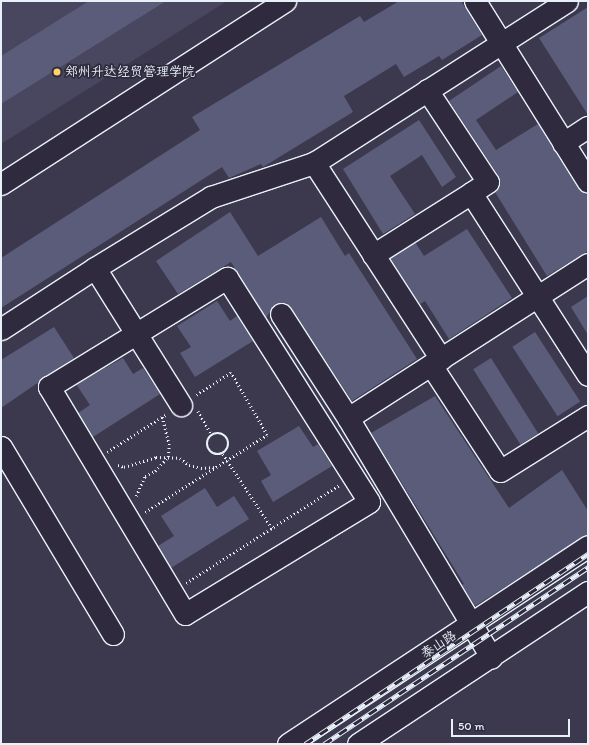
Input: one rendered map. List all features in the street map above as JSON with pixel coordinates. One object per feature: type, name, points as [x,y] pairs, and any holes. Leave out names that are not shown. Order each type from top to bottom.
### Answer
[{"type":"street","points":[[1,184],[285,1]]},
{"type":"street","points":[[475,1],[588,182]]},
{"type":"street","points":[[1,329],[94,268],[211,197],[314,163],[567,1]]},
{"type":"street","points":[[373,255],[488,182],[427,90]]},
{"type":"street","points":[[563,143],[588,127]]},
{"type":"street","points":[[314,163],[373,255],[500,471],[588,416]]},
{"type":"street","points":[[471,193],[588,374]]},
{"type":"street","points":[[348,418],[588,264]]},
{"type":"street","points":[[94,268],[136,333],[186,402]]},
{"type":"street","points":[[227,278],[369,502],[185,614],[129,522],[96,458],[49,387],[136,333],[227,278]]},
{"type":"street","points":[[281,314],[348,418],[491,657]]},
{"type":"street","points":[[1,447],[113,634]]},
{"type":"street","name":"泰山路","points":[[288,744],[588,546]]},
{"type":"street","points":[[358,744],[588,592]]},
{"type":"path","points":[[96,458],[231,373],[267,435],[129,522]]},
{"type":"path","points":[[186,402],[212,435]]},
{"type":"path","points":[[129,522],[139,485],[145,476],[155,471],[168,457],[169,445],[162,417]]},
{"type":"path","points":[[221,434],[227,438],[228,448],[223,454],[212,454],[208,448],[208,441],[212,435],[221,434]]},
{"type":"path","points":[[223,454],[272,528]]},
{"type":"path","points":[[96,458],[124,467],[156,457],[180,458],[189,465],[201,468],[217,467]]},
{"type":"path","points":[[171,592],[353,476]]},
{"type":"shaded area","name":"郑州升达经贸管理学院","points":[[1,1],[227,1],[1,144]]},
{"type":"building","points":[[89,1],[166,1],[1,104],[1,56]]},
{"type":"building","points":[[399,1],[461,1],[482,35],[442,60],[439,56],[404,77],[396,64],[344,96],[353,112],[263,167],[261,164],[229,178],[222,167],[1,308],[1,258],[200,130],[192,117],[360,16],[364,22]]},
{"type":"building","points":[[588,7],[588,115],[539,38]]},
{"type":"building","points":[[501,66],[518,92],[476,120],[496,150],[538,124],[578,188],[588,196],[588,251],[547,276],[495,192],[498,190],[500,182],[498,175],[449,101]]},
{"type":"building","points":[[419,120],[456,177],[442,187],[422,155],[390,176],[415,214],[383,234],[343,169]]},
{"type":"building","points":[[230,212],[258,256],[321,217],[345,256],[349,253],[417,359],[352,401],[291,308],[286,303],[275,304],[266,318],[231,262],[178,294],[156,261]]},
{"type":"building","points":[[467,229],[512,298],[449,339],[425,301],[420,304],[390,258],[415,242],[424,256]]},
{"type":"building","points":[[588,296],[588,335],[571,307]]},
{"type":"building","points":[[217,301],[230,321],[237,316],[253,341],[195,377],[180,353],[191,347],[177,326]]},
{"type":"building","points":[[54,327],[74,358],[1,408],[1,360]]},
{"type":"building","points":[[535,332],[580,402],[558,416],[512,347]]},
{"type":"building","points":[[123,358],[133,374],[143,368],[160,394],[93,437],[78,413],[90,405],[76,384]]},
{"type":"building","points":[[491,358],[538,433],[520,445],[473,369]]},
{"type":"building","points":[[435,396],[509,508],[562,470],[588,511],[588,534],[475,606],[462,585],[464,584],[371,433]]},
{"type":"building","points":[[299,426],[313,447],[318,444],[332,466],[273,502],[261,481],[271,475],[257,451]]},
{"type":"building","points":[[205,488],[217,507],[234,496],[249,519],[171,568],[158,546],[174,536],[161,516]]},
{"type":"railway","points":[[305,744],[588,554]]},
{"type":"railway","points":[[324,744],[588,567]]},
{"type":"place","name":"郑州升达经贸管理学院","points":[[57,72]]}]
